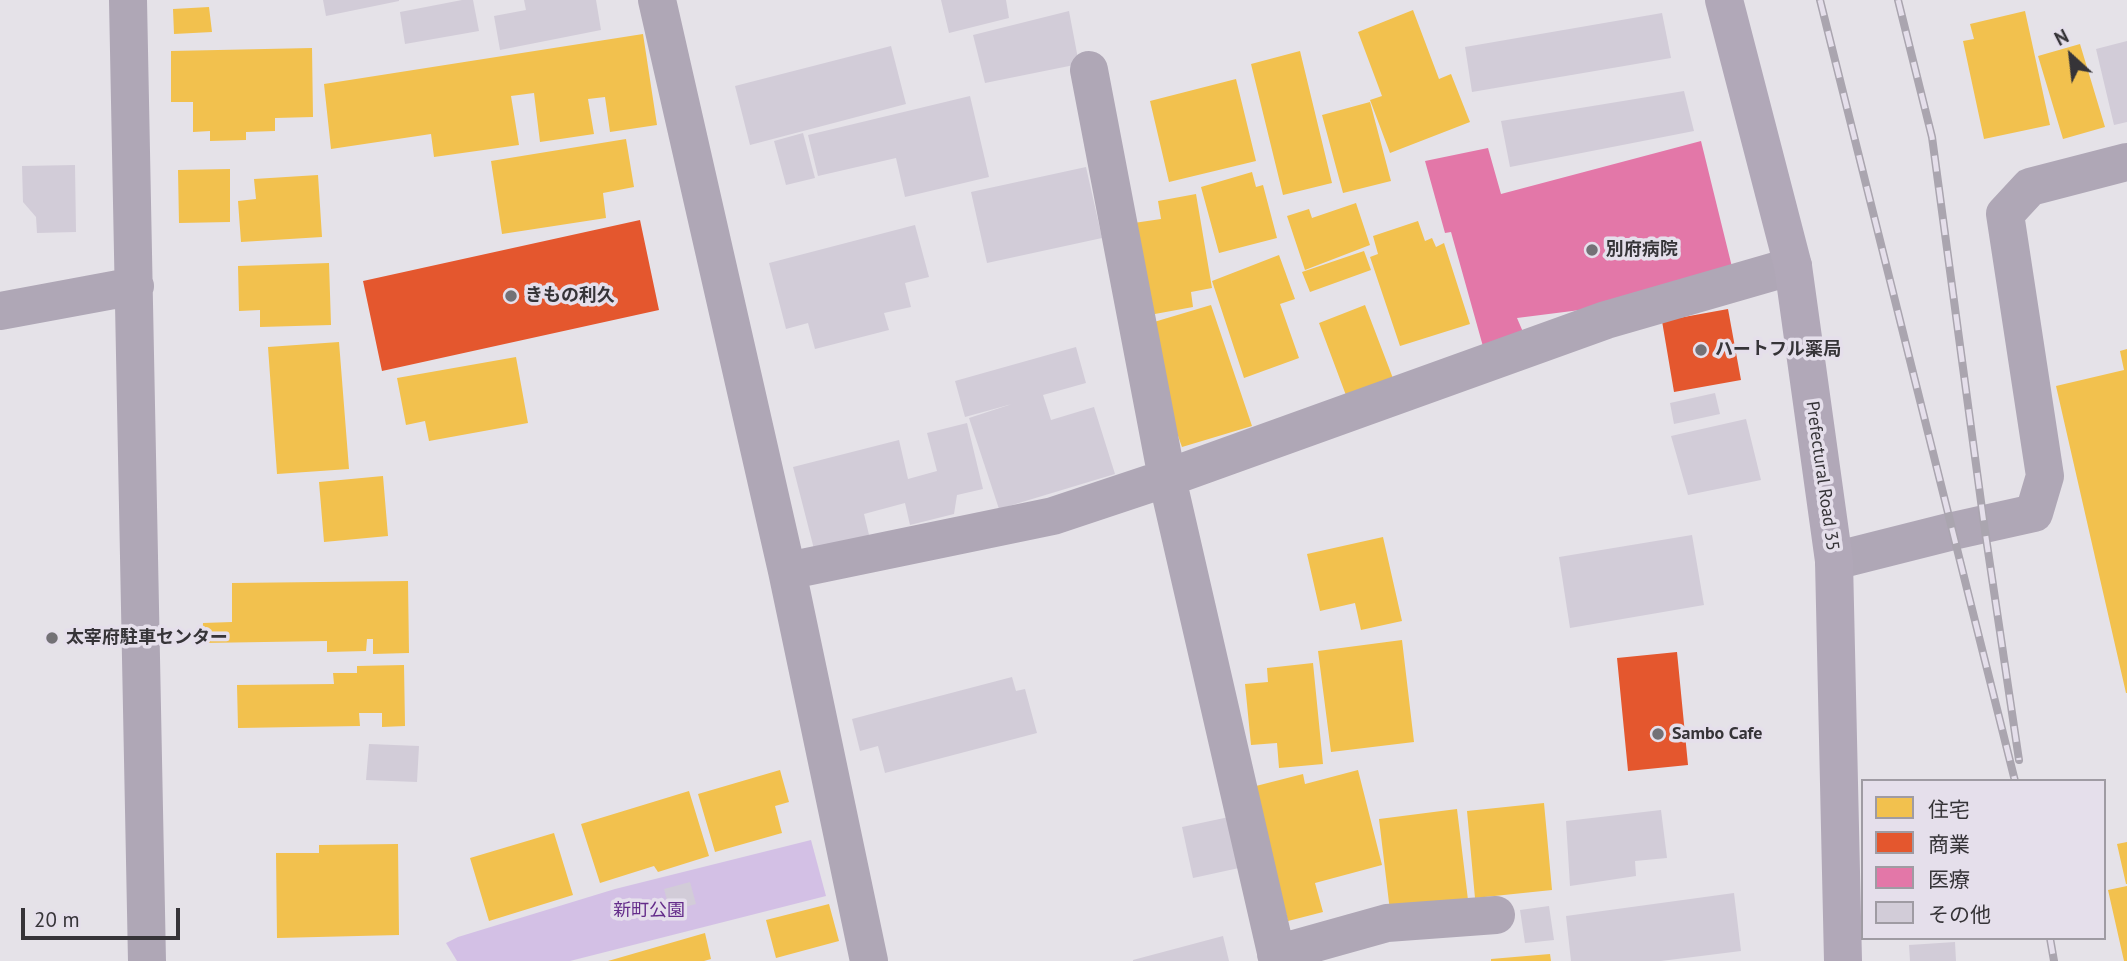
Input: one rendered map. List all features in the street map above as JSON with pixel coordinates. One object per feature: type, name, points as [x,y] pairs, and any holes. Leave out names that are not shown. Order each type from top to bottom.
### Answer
[{"type":"main road","name":"Prefectural Road 35","points":[[1724,0],[1793,266],[1834,561],[1843,961]]},
{"type":"street","points":[[128,0],[147,961]]},
{"type":"street","points":[[657,0],[787,571],[869,961]]},
{"type":"street","points":[[1089,70],[1167,478],[1277,957],[1387,923],[1496,915]]},
{"type":"street","points":[[1834,561],[2034,513],[2045,476],[2005,214],[2029,187],[2127,162]]},
{"type":"street","points":[[787,571],[1053,516],[1167,478],[1606,320],[1793,266]]},
{"type":"street","points":[[0,311],[135,286]]},
{"type":"green space","name":"新町公園","points":[[811,840],[826,896],[570,961],[457,961],[446,943],[615,889]]},
{"type":"building: 住宅","points":[[209,7],[212,32],[174,34],[173,9]]},
{"type":"building: 住宅","points":[[1413,10],[1439,79],[1451,74],[1470,122],[1390,153],[1370,100],[1382,96],[1358,32]]},
{"type":"building: 住宅","points":[[2025,11],[2050,125],[1984,139],[1963,41],[1974,39],[1970,24]]},
{"type":"building: 住宅","points":[[643,34],[657,125],[610,132],[605,97],[588,99],[594,134],[540,142],[534,93],[511,96],[519,145],[434,157],[431,134],[331,149],[324,84]]},
{"type":"building: 住宅","points":[[2080,44],[2105,127],[2063,139],[2038,56]]},
{"type":"building: 住宅","points":[[312,48],[313,117],[275,118],[275,131],[246,132],[246,140],[210,141],[210,131],[193,132],[193,102],[171,102],[171,51]]},
{"type":"building: 住宅","points":[[1300,51],[1332,183],[1283,195],[1251,64]]},
{"type":"building: 住宅","points":[[1236,79],[1256,161],[1169,182],[1150,101]]},
{"type":"building: 住宅","points":[[1370,102],[1391,181],[1343,193],[1322,115]]},
{"type":"building: 住宅","points":[[626,139],[634,187],[603,193],[606,218],[502,234],[491,161]]},
{"type":"building: 住宅","points":[[230,169],[230,222],[179,223],[178,170]]},
{"type":"building: 住宅","points":[[1252,172],[1256,187],[1263,185],[1277,238],[1219,253],[1201,187]]},
{"type":"building: 住宅","points":[[318,175],[322,237],[241,242],[238,201],[256,199],[254,179]]},
{"type":"building: 住宅","points":[[1196,194],[1212,288],[1191,292],[1193,307],[1144,316],[1127,224],[1161,219],[1158,201]]},
{"type":"building: 住宅","points":[[1356,203],[1370,245],[1305,270],[1287,216],[1309,209],[1312,218]]},
{"type":"building: 住宅","points":[[1418,221],[1425,241],[1432,238],[1436,247],[1444,243],[1470,324],[1400,346],[1370,257],[1378,254],[1373,236]]},
{"type":"building: 住宅","points":[[1364,251],[1371,270],[1310,292],[1302,272]]},
{"type":"building: 住宅","points":[[1279,255],[1295,299],[1280,304],[1299,358],[1244,378],[1212,281]]},
{"type":"building: 住宅","points":[[329,263],[331,325],[260,327],[260,310],[239,311],[238,266]]},
{"type":"building: 住宅","points":[[1211,305],[1252,426],[1182,447],[1159,383],[1154,322]]},
{"type":"building: 住宅","points":[[1365,305],[1394,381],[1347,398],[1319,323]]},
{"type":"building: 住宅","points":[[339,342],[349,469],[277,474],[268,347]]},
{"type":"building: 住宅","points":[[2127,349],[2126,693],[2056,386],[2124,370],[2120,351]]},
{"type":"building: 住宅","points":[[516,357],[528,423],[429,441],[425,421],[406,425],[397,378]]},
{"type":"building: 住宅","points":[[383,476],[388,536],[324,542],[319,482]]},
{"type":"building: 住宅","points":[[1383,537],[1402,621],[1361,630],[1355,603],[1320,611],[1307,554]]},
{"type":"building: 住宅","points":[[408,581],[409,653],[373,654],[373,639],[367,639],[366,651],[327,652],[327,641],[202,643],[203,623],[232,622],[232,583]]},
{"type":"building: 住宅","points":[[1402,640],[1414,742],[1331,752],[1318,651]]},
{"type":"building: 住宅","points":[[1313,663],[1323,764],[1279,768],[1277,743],[1251,745],[1245,684],[1268,682],[1267,668]]},
{"type":"building: 住宅","points":[[404,665],[405,726],[382,727],[382,713],[359,713],[360,726],[238,728],[237,685],[334,684],[333,673],[357,673],[357,666]]},
{"type":"building: 住宅","points":[[780,770],[789,802],[775,806],[782,833],[715,852],[698,794]]},
{"type":"building: 住宅","points":[[1358,770],[1382,865],[1315,883],[1323,912],[1288,921],[1252,787],[1303,774],[1305,784]]},
{"type":"building: 住宅","points":[[689,791],[709,856],[658,872],[654,866],[600,883],[581,824]]},
{"type":"building: 住宅","points":[[1544,803],[1552,890],[1475,898],[1467,811]]},
{"type":"building: 住宅","points":[[1457,809],[1468,900],[1390,911],[1379,819]]},
{"type":"building: 住宅","points":[[554,833],[573,895],[489,921],[470,858]]},
{"type":"building: 住宅","points":[[2127,842],[2127,884],[2126,884],[2117,844]]},
{"type":"building: 住宅","points":[[398,844],[399,935],[277,938],[276,853],[319,853],[319,845]]},
{"type":"building: 住宅","points":[[2127,886],[2127,961],[2124,961],[2108,890]]},
{"type":"building: 住宅","points":[[829,904],[839,941],[776,958],[766,920]]},
{"type":"building: 住宅","points":[[705,933],[711,959],[608,961]]},
{"type":"building: 住宅","points":[[1550,954],[1551,961],[1491,961],[1491,959]]},
{"type":"building: 商業","name":"きもの利久","points":[[640,220],[659,310],[382,371],[363,281]]},
{"type":"building: 商業","name":"ハートフル薬局","points":[[1728,309],[1741,380],[1674,392],[1662,321]]},
{"type":"building: 商業","points":[[1677,652],[1688,765],[1628,771],[1617,658]]},
{"type":"building: 医療","name":"別府病院","points":[[1701,141],[1732,267],[1588,309],[1517,318],[1523,332],[1484,350],[1451,232],[1445,233],[1425,161],[1488,148],[1501,194]]},
{"type":"building: その他","points":[[323,0],[399,0],[399,1],[326,16]]},
{"type":"building: その他","points":[[473,0],[479,31],[405,44],[400,12]]},
{"type":"building: その他","points":[[524,0],[596,0],[601,30],[500,50],[494,16],[526,10]]},
{"type":"building: その他","points":[[941,0],[1006,0],[1009,18],[949,33]]},
{"type":"building: その他","points":[[1069,11],[1079,64],[985,83],[973,35]]},
{"type":"building: その他","points":[[1662,13],[1671,58],[1472,92],[1465,47]]},
{"type":"building: その他","points":[[2127,41],[2127,122],[2114,125],[2096,49]]},
{"type":"building: その他","points":[[891,46],[906,104],[750,145],[735,86]]},
{"type":"building: その他","points":[[1684,91],[1694,131],[1510,167],[1501,121]]},
{"type":"building: その他","points":[[970,96],[989,177],[905,197],[896,158],[818,176],[808,135]]},
{"type":"building: その他","points":[[803,133],[815,178],[786,185],[774,141]]},
{"type":"building: その他","points":[[75,165],[76,232],[37,233],[36,217],[23,202],[22,166]]},
{"type":"building: その他","points":[[1086,167],[1102,238],[987,263],[971,192]]},
{"type":"building: その他","points":[[915,225],[929,277],[905,283],[911,307],[884,313],[889,330],[815,349],[808,323],[786,329],[769,263]]},
{"type":"building: その他","points":[[1076,347],[1086,383],[1043,395],[1051,420],[1094,407],[1115,474],[999,509],[969,418],[1012,404],[965,417],[955,381]]},
{"type":"building: その他","points":[[1715,393],[1720,414],[1674,424],[1670,403]]},
{"type":"building: その他","points":[[1746,419],[1761,480],[1688,495],[1671,436]]},
{"type":"building: その他","points":[[967,423],[983,489],[957,495],[954,514],[910,525],[905,503],[864,514],[870,539],[815,553],[793,467],[899,440],[908,479],[937,471],[927,433]]},
{"type":"building: その他","points":[[1692,535],[1704,605],[1570,628],[1559,557]]},
{"type":"building: その他","points":[[1012,677],[1016,691],[1025,689],[1037,733],[885,773],[878,746],[860,751],[852,719]]},
{"type":"building: その他","points":[[369,744],[419,746],[417,782],[366,780]]},
{"type":"building: その他","points":[[1661,810],[1667,858],[1635,861],[1636,876],[1570,886],[1566,821]]},
{"type":"building: その他","points":[[1229,817],[1239,868],[1193,878],[1182,827]]},
{"type":"building: その他","points":[[690,882],[696,904],[670,911],[664,889]]},
{"type":"building: その他","points":[[1734,893],[1741,951],[1661,961],[1571,961],[1566,916]]},
{"type":"building: その他","points":[[1549,906],[1554,940],[1525,943],[1520,910]]},
{"type":"building: その他","points":[[1223,936],[1229,961],[1133,961],[1133,960]]},
{"type":"building: その他","points":[[1955,942],[1956,961],[1910,961],[1909,945]]},
{"type":"railway","points":[[1820,0],[2015,779]]},
{"type":"railway","points":[[1898,0],[1932,137],[2019,760]]},
{"type":"railway","points":[[2050,940],[2054,961]]},
{"type":"place","name":"別府病院","points":[[1592,250]]},
{"type":"place","name":"きもの利久","points":[[511,296]]},
{"type":"place","name":"ハートフル薬局","points":[[1701,350]]},
{"type":"place","name":"太宰府駐車センター","points":[[52,638]]},
{"type":"place","name":"Sambo Cafe","points":[[1658,734]]}]
